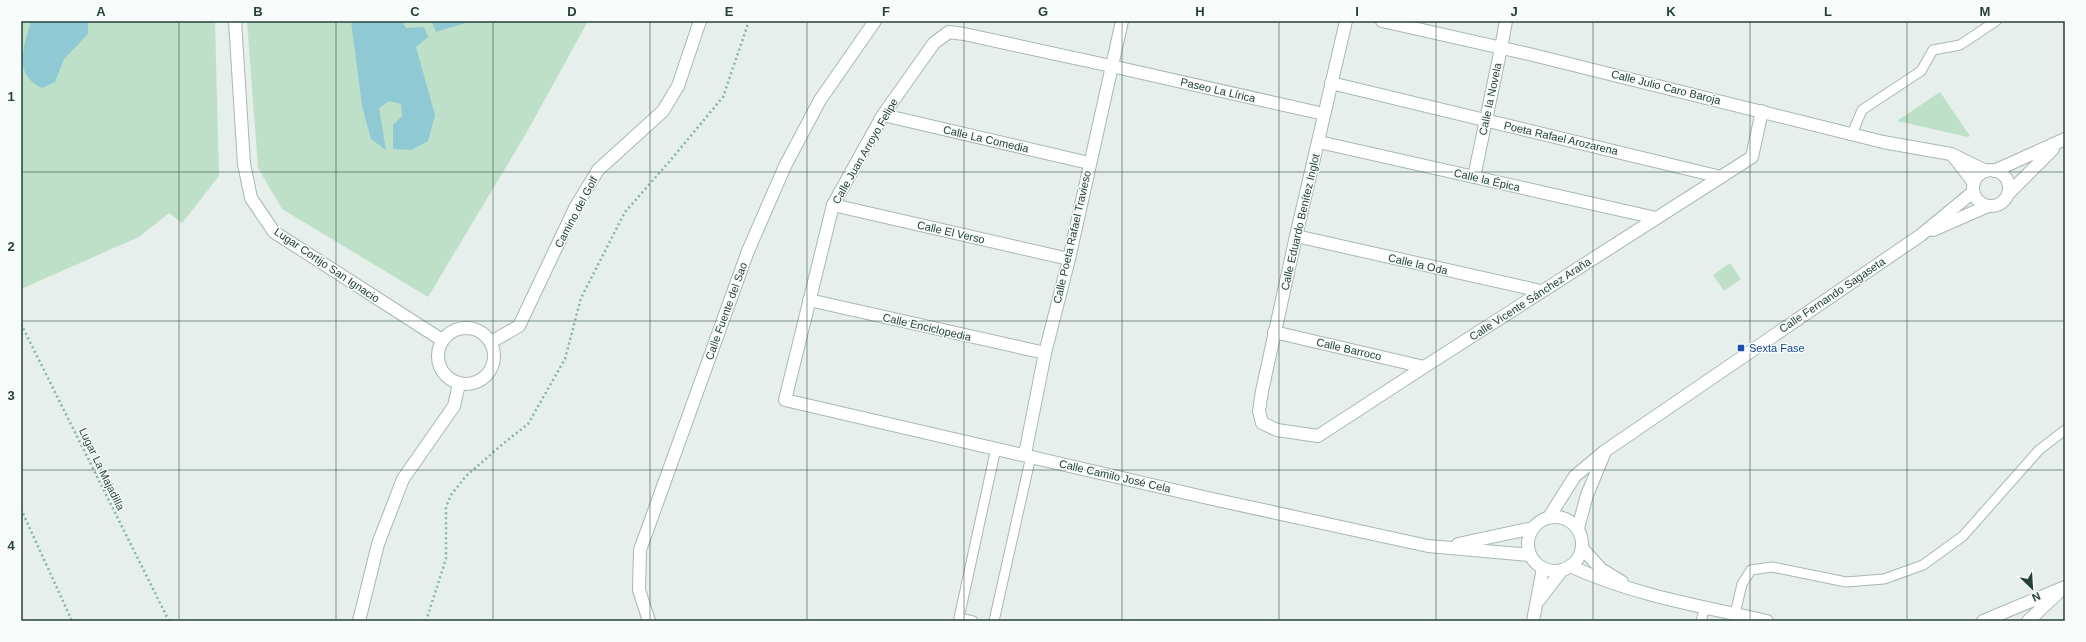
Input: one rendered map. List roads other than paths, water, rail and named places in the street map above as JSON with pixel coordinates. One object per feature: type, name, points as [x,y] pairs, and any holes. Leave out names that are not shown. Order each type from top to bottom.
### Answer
[{"type":"street","name":"Lugar Cortijo San Ignacio","points":[[235,21],[244,164],[251,198],[274,232],[442,340]]},
{"type":"street","name":"Camino del Golf","points":[[491,342],[519,326],[575,208],[598,170],[663,111],[678,86],[700,21]]},
{"type":"street","name":"Calle Fuente del Sao","points":[[649,621],[639,590],[640,550],[748,250],[785,166],[820,100],[874,21]]},
{"type":"street","name":"Calle Poeta Rafael Travieso","points":[[1028,455],[1045,353],[1069,259],[1089,163],[1122,21]]},
{"type":"street","name":"Calle Eduardo Benítez Inglot","points":[[1262,423],[1259,411],[1274,332],[1346,21]]},
{"type":"street","name":"Calle Julio Caro Baroja","points":[[1382,21],[1762,111],[1883,142],[1951,154],[1990,171]]},
{"type":"street","name":"Calle la Novela","points":[[1474,177],[1506,21]]},
{"type":"street","name":"Calle Juan Arroyo Felipe","points":[[785,400],[833,204],[884,115],[934,43],[950,32],[1111,66]]},
{"type":"street","name":"Paseo La Lírica","points":[[1111,66],[1324,114]]},
{"type":"street","name":"Poeta Rafael Arozarena","points":[[1331,83],[1721,177]]},
{"type":"street","name":"Calle Vicente Sánchez Araña","points":[[1262,423],[1277,430],[1318,436],[1424,366],[1752,157],[1762,111]]},
{"type":"street","name":"Calle La Comedia","points":[[884,115],[1089,163]]},
{"type":"street","points":[[1951,154],[1974,187],[1978,201],[1988,206],[1998,205],[2061,141]]},
{"type":"street","points":[[1974,187],[1981,174],[2061,141]]},
{"type":"street","name":"Calle la Épica","points":[[1319,142],[1656,218]]},
{"type":"street","points":[[1990,171],[2005,177],[2009,188],[2008,194]]},
{"type":"street","name":"Calle Fernando Sagaseta","points":[[1549,517],[1575,476],[1605,451],[1921,235],[1974,187]]},
{"type":"street","name":"Calle El Verso","points":[[833,204],[1069,259]]},
{"type":"street","name":"Calle Fernando Sagaseta","points":[[1921,235],[1988,206]]},
{"type":"street","name":"Calle la Oda","points":[[1296,236],[1541,291]]},
{"type":"street","name":"Calle Enciclopedia","points":[[809,300],[1045,353]]},
{"type":"street","points":[[461,328],[473,329],[483,334],[491,342],[494,356],[491,370],[477,382],[468,385],[459,384],[449,379],[441,371],[438,361],[438,350],[442,340],[450,332],[461,328]]},
{"type":"street","name":"Calle Barroco","points":[[1274,332],[1424,366]]},
{"type":"street","points":[[359,621],[378,544],[403,479],[454,406],[459,384]]},
{"type":"street","name":"Calle Camilo José Cela","points":[[785,400],[1028,455],[1208,498],[1413,543],[1428,546],[1530,555]]},
{"type":"street","points":[[1578,528],[1587,495],[1605,451]]},
{"type":"street","points":[[1537,602],[1566,568],[1580,555],[1582,548],[1581,534],[1578,528],[1565,518],[1549,517],[1540,521],[1533,528],[1528,541],[1530,555],[1543,568],[1549,570],[1566,568],[1638,593],[1767,621]]},
{"type":"street","name":"Calle Camilo José Cela","points":[[1447,547],[1533,528]]},
{"type":"street","points":[[1582,548],[1601,569],[1638,593]]},
{"type":"street","points":[[1533,621],[1543,568]]},
{"type":"street","points":[[1983,621],[2065,587]]},
{"type":"street","points":[[2028,621],[2065,587]]},
{"type":"lane","points":[[1852,134],[1862,110],[1921,71],[1933,50],[1960,45],[1996,21]]},
{"type":"lane","points":[[1735,614],[1742,584],[1751,570],[1772,567],[1846,582],[1884,579],[1923,565],[1963,536],[2039,450],[2065,430]]},
{"type":"lane","points":[[973,621],[959,618],[996,448]]},
{"type":"lane","points":[[994,621],[1028,455]]},
{"type":"lane","points":[[1701,621],[1705,607]]},
{"type":"water","points":[[31,21],[88,21],[88,34],[64,59],[55,82],[42,88],[33,82],[23,67],[23,49]]},
{"type":"water","points":[[351,21],[402,21],[406,28],[424,27],[428,37],[416,47],[435,115],[428,141],[411,150],[393,149],[393,125],[402,116],[401,104],[389,101],[379,108],[386,150],[371,139],[362,106]]},
{"type":"water","points":[[472,21],[436,32],[432,22]]},
{"type":"place","name":"Sexta Fase","points":[[1741,348]]}]
